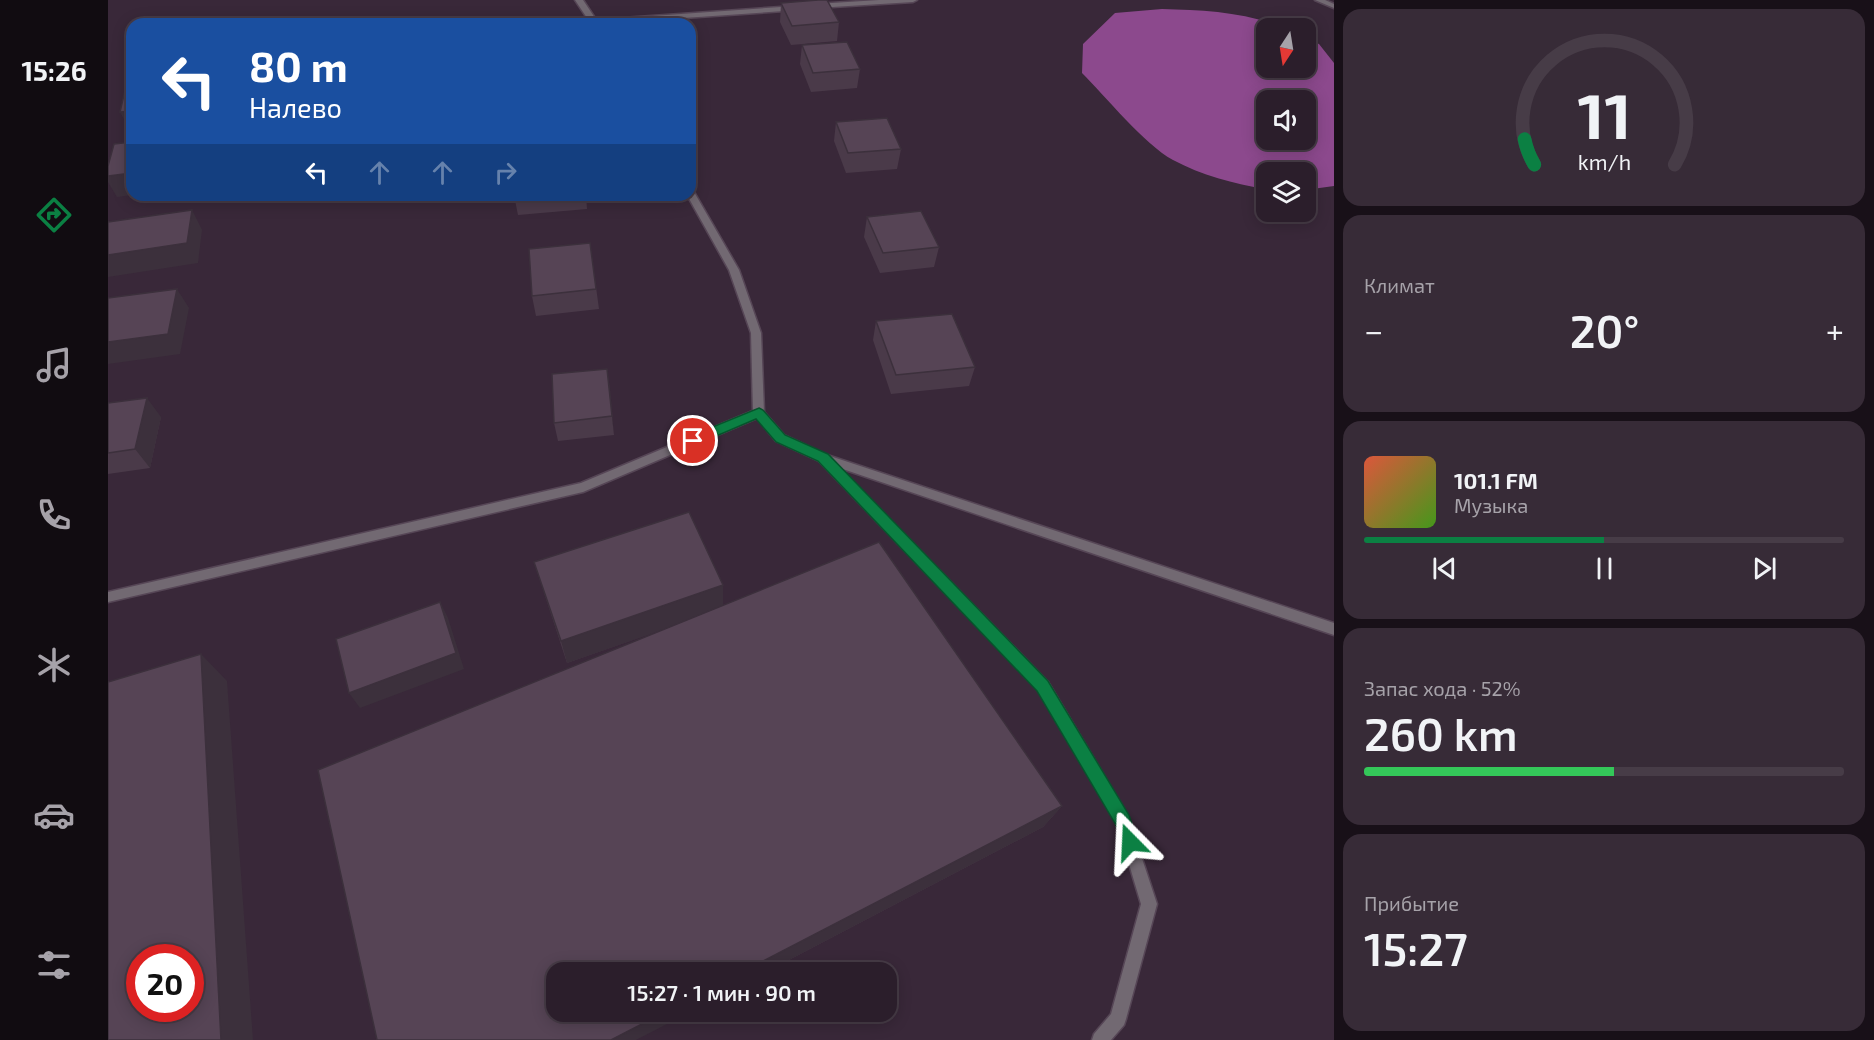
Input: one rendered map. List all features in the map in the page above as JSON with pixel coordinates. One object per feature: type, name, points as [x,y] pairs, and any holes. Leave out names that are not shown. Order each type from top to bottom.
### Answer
[{"type":"street","points":[[579,0],[591,18]]},
{"type":"street","points":[[664,18],[914,0]]},
{"type":"street","points":[[1319,0],[1334,6]]},
{"type":"street","points":[[695,201],[734,270],[756,333],[759,413],[780,438],[823,458],[1334,629]]},
{"type":"street","points":[[108,597],[583,487],[759,413]]},
{"type":"street","points":[[823,458],[1042,686],[1123,821],[1149,904],[1118,1019],[1100,1040]]},
{"type":"shaded area","points":[[1162,9],[1209,11],[1256,18],[1256,78],[1316,78],[1316,43],[1319,44],[1334,63],[1334,186],[1316,188],[1316,162],[1256,162],[1256,187],[1230,182],[1173,160],[1138,132],[1082,73],[1083,44],[1115,13]]},
{"type":"building","points":[[827,0],[839,22],[792,26],[781,3]]},
{"type":"building","points":[[847,42],[860,69],[813,73],[802,45]]},
{"type":"building","points":[[126,86],[126,112],[120,112]]},
{"type":"building","points":[[887,118],[901,149],[848,153],[836,122]]},
{"type":"building","points":[[126,143],[126,174],[108,176],[108,166],[114,144]]},
{"type":"building","points":[[192,210],[187,243],[108,255],[108,222]]},
{"type":"building","points":[[921,211],[939,247],[883,253],[867,217]]},
{"type":"building","points":[[590,243],[596,289],[532,296],[529,249]]},
{"type":"building","points":[[177,289],[168,334],[108,342],[108,298]]},
{"type":"building","points":[[952,314],[975,367],[896,375],[876,321]]},
{"type":"building","points":[[607,369],[612,416],[554,423],[552,374]]},
{"type":"building","points":[[147,398],[135,449],[108,453],[108,403]]},
{"type":"building","points":[[689,512],[723,585],[561,641],[534,562]]},
{"type":"building","points":[[879,542],[1062,806],[761,962],[546,962],[546,1022],[646,1022],[611,1040],[377,1040],[318,770]]},
{"type":"building","points":[[440,602],[456,653],[349,693],[336,639]]},
{"type":"building","points":[[201,654],[221,1040],[108,1040],[108,682]]},
{"type":"route","points":[[693,441],[759,413],[780,438],[823,458],[1042,686],[1123,821],[1130,842]]}]
